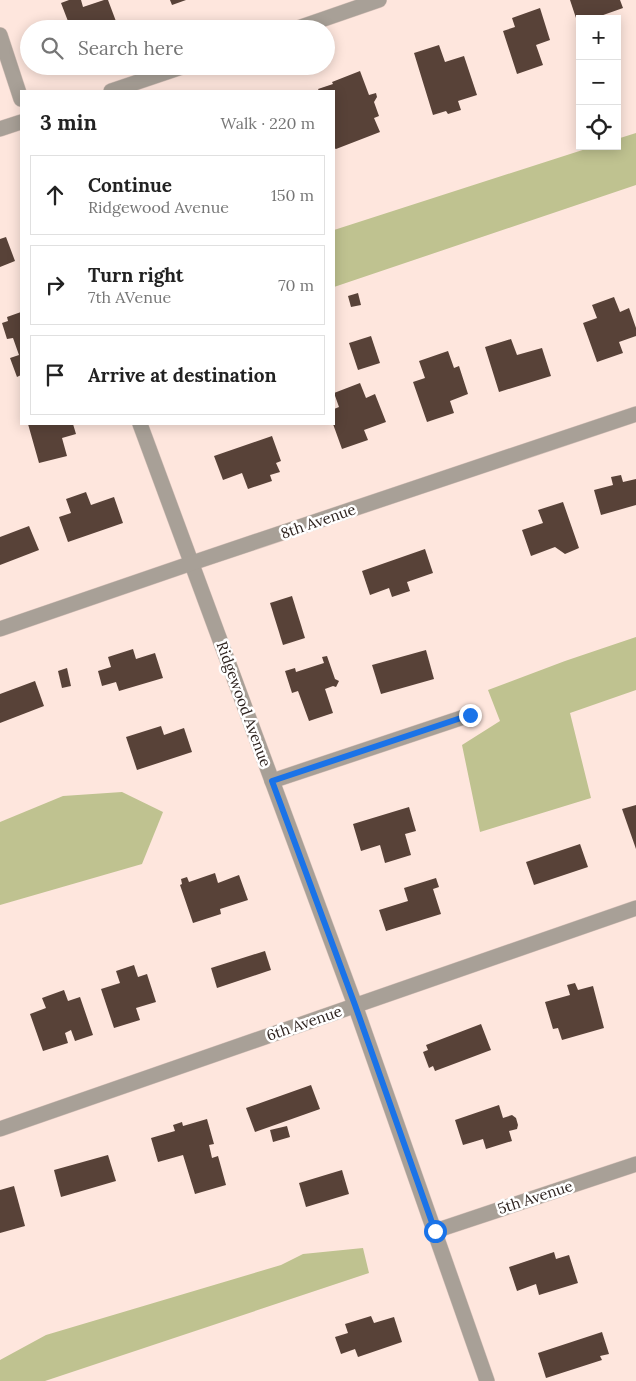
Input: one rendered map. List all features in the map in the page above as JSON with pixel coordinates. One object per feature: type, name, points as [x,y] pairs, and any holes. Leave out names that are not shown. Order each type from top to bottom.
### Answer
[{"type":"street","points":[[321,20],[379,0]]},
{"type":"street","points":[[0,35],[20,97]]},
{"type":"street","points":[[114,90],[158,75]]},
{"type":"street","points":[[0,129],[20,122]]},
{"type":"street","name":"8th Avenue","points":[[0,629],[636,414]]},
{"type":"street","name":"Ridgewood Avenue","points":[[140,425],[355,1005],[488,1381]]},
{"type":"street","points":[[272,781],[470,715]]},
{"type":"street","name":"6th Avenue","points":[[0,1129],[636,908]]},
{"type":"street","name":"5th Avenue","points":[[435,1231],[636,1164]]},
{"type":"green space","points":[[636,133],[636,185],[335,287],[335,230],[583,150],[621,150],[621,138]]},
{"type":"green space","points":[[636,637],[636,690],[570,713],[591,798],[480,832],[462,745],[500,721],[488,690]]},
{"type":"green space","points":[[122,792],[163,812],[142,864],[0,905],[0,822],[63,796]]},
{"type":"green space","points":[[363,1248],[369,1273],[45,1381],[0,1381],[0,1360],[46,1335],[281,1265],[303,1254]]},
{"type":"building","points":[[69,0],[81,0],[83,7],[108,0],[116,20],[68,20],[61,3]]},
{"type":"building","points":[[170,0],[186,0],[172,5]]},
{"type":"building","points":[[570,0],[620,0],[623,8],[603,15],[576,15],[576,18]]},
{"type":"building","points":[[540,8],[550,40],[536,45],[543,65],[517,74],[503,31],[515,27],[512,18]]},
{"type":"building","points":[[439,45],[445,62],[464,56],[477,95],[458,101],[461,110],[448,114],[446,111],[433,115],[414,53]]},
{"type":"building","points":[[360,71],[369,95],[376,93],[377,97],[374,102],[379,116],[374,118],[380,132],[335,148],[335,90],[318,89],[333,84],[332,82]]},
{"type":"building","points":[[6,237],[15,261],[0,267],[0,239]]},
{"type":"building","points":[[358,293],[361,305],[351,307],[348,296]]},
{"type":"building","points":[[614,297],[620,312],[629,308],[636,328],[636,336],[619,342],[623,353],[597,362],[583,323],[597,318],[592,305]]},
{"type":"building","points":[[20,312],[20,376],[17,377],[10,358],[19,355],[13,338],[7,339],[2,323],[8,321],[7,317]]},
{"type":"building","points":[[371,336],[380,363],[358,370],[349,343]]},
{"type":"building","points":[[511,339],[517,355],[542,348],[551,376],[499,392],[485,347]]},
{"type":"building","points":[[448,351],[454,368],[459,366],[468,394],[450,401],[454,413],[427,422],[413,382],[425,378],[419,361]]},
{"type":"building","points":[[360,383],[366,398],[375,394],[386,422],[364,430],[368,440],[342,449],[333,425],[335,425],[335,409],[339,407],[335,393]]},
{"type":"building","points":[[28,425],[73,425],[76,434],[62,438],[67,456],[39,463]]},
{"type":"building","points":[[272,436],[281,461],[276,463],[280,472],[270,475],[272,481],[248,489],[242,473],[223,480],[214,456]]},
{"type":"building","points":[[621,475],[623,482],[636,479],[636,505],[601,515],[594,490],[613,485],[611,477]]},
{"type":"building","points":[[86,492],[91,505],[114,497],[123,523],[68,542],[59,517],[71,513],[66,499]]},
{"type":"building","points":[[563,502],[579,548],[565,554],[555,547],[531,556],[522,530],[543,523],[538,510]]},
{"type":"building","points":[[29,526],[39,550],[0,565],[0,537]]},
{"type":"building","points":[[425,549],[433,573],[407,582],[410,591],[392,597],[389,588],[370,595],[362,571]]},
{"type":"building","points":[[292,596],[305,638],[283,645],[270,603]]},
{"type":"building","points":[[133,649],[136,659],[155,653],[163,678],[119,691],[116,682],[102,686],[98,671],[111,667],[108,657]]},
{"type":"building","points":[[426,650],[434,679],[381,694],[372,665]]},
{"type":"building","points":[[327,656],[335,679],[339,681],[336,687],[333,686],[325,689],[333,713],[309,721],[298,691],[292,693],[285,671],[295,668],[296,672],[324,663],[322,657]]},
{"type":"building","points":[[67,668],[71,686],[62,688],[58,671]]},
{"type":"building","points":[[35,681],[44,706],[0,723],[0,694]]},
{"type":"building","points":[[161,726],[164,735],[184,728],[192,752],[137,770],[126,737]]},
{"type":"building","points":[[636,805],[636,849],[622,809]]},
{"type":"building","points":[[409,807],[416,831],[405,834],[411,855],[385,863],[380,845],[361,851],[353,824]]},
{"type":"building","points":[[580,844],[588,867],[534,885],[526,862]]},
{"type":"building","points":[[215,873],[218,883],[239,875],[248,900],[220,909],[221,914],[193,923],[180,885],[182,884],[181,879],[187,877],[189,882]]},
{"type":"building","points":[[436,878],[439,887],[433,889],[441,914],[386,931],[379,910],[408,901],[404,888]]},
{"type":"building","points":[[265,951],[271,970],[217,988],[211,968]]},
{"type":"building","points":[[134,965],[138,977],[147,974],[156,1002],[136,1008],[140,1020],[114,1028],[101,989],[120,983],[116,971]]},
{"type":"building","points":[[575,983],[578,990],[593,986],[604,1028],[562,1040],[558,1028],[553,1029],[545,1002],[570,995],[567,985]]},
{"type":"building","points":[[64,990],[68,1001],[80,997],[93,1035],[75,1041],[71,1030],[65,1033],[68,1043],[43,1051],[30,1014],[46,1008],[42,998]]},
{"type":"building","points":[[481,1024],[491,1050],[435,1071],[433,1066],[429,1068],[423,1052],[428,1050],[426,1045]]},
{"type":"building","points":[[311,1085],[320,1109],[255,1132],[246,1108]]},
{"type":"building","points":[[499,1105],[503,1118],[512,1115],[516,1118],[517,1129],[509,1131],[512,1141],[486,1149],[483,1139],[463,1145],[455,1120]]},
{"type":"building","points":[[207,1119],[214,1144],[209,1145],[212,1158],[218,1156],[226,1185],[195,1194],[183,1155],[158,1162],[151,1138],[175,1131],[173,1125],[182,1122],[183,1126]]},
{"type":"building","points":[[287,1126],[290,1137],[273,1142],[270,1130]]},
{"type":"building","points":[[108,1155],[116,1181],[61,1197],[54,1170]]},
{"type":"building","points":[[342,1170],[349,1194],[306,1207],[299,1183]]},
{"type":"building","points":[[14,1186],[25,1226],[0,1233],[0,1190]]},
{"type":"building","points":[[554,1252],[556,1259],[569,1255],[578,1283],[539,1295],[536,1284],[517,1291],[509,1267]]},
{"type":"building","points":[[371,1316],[374,1323],[394,1317],[402,1342],[358,1357],[355,1349],[341,1354],[335,1337],[348,1333],[345,1324]]},
{"type":"building","points":[[602,1332],[609,1354],[600,1356],[602,1360],[546,1378],[538,1353]]},
{"type":"route","points":[[435,1231],[355,1005],[272,781],[470,715]]}]
